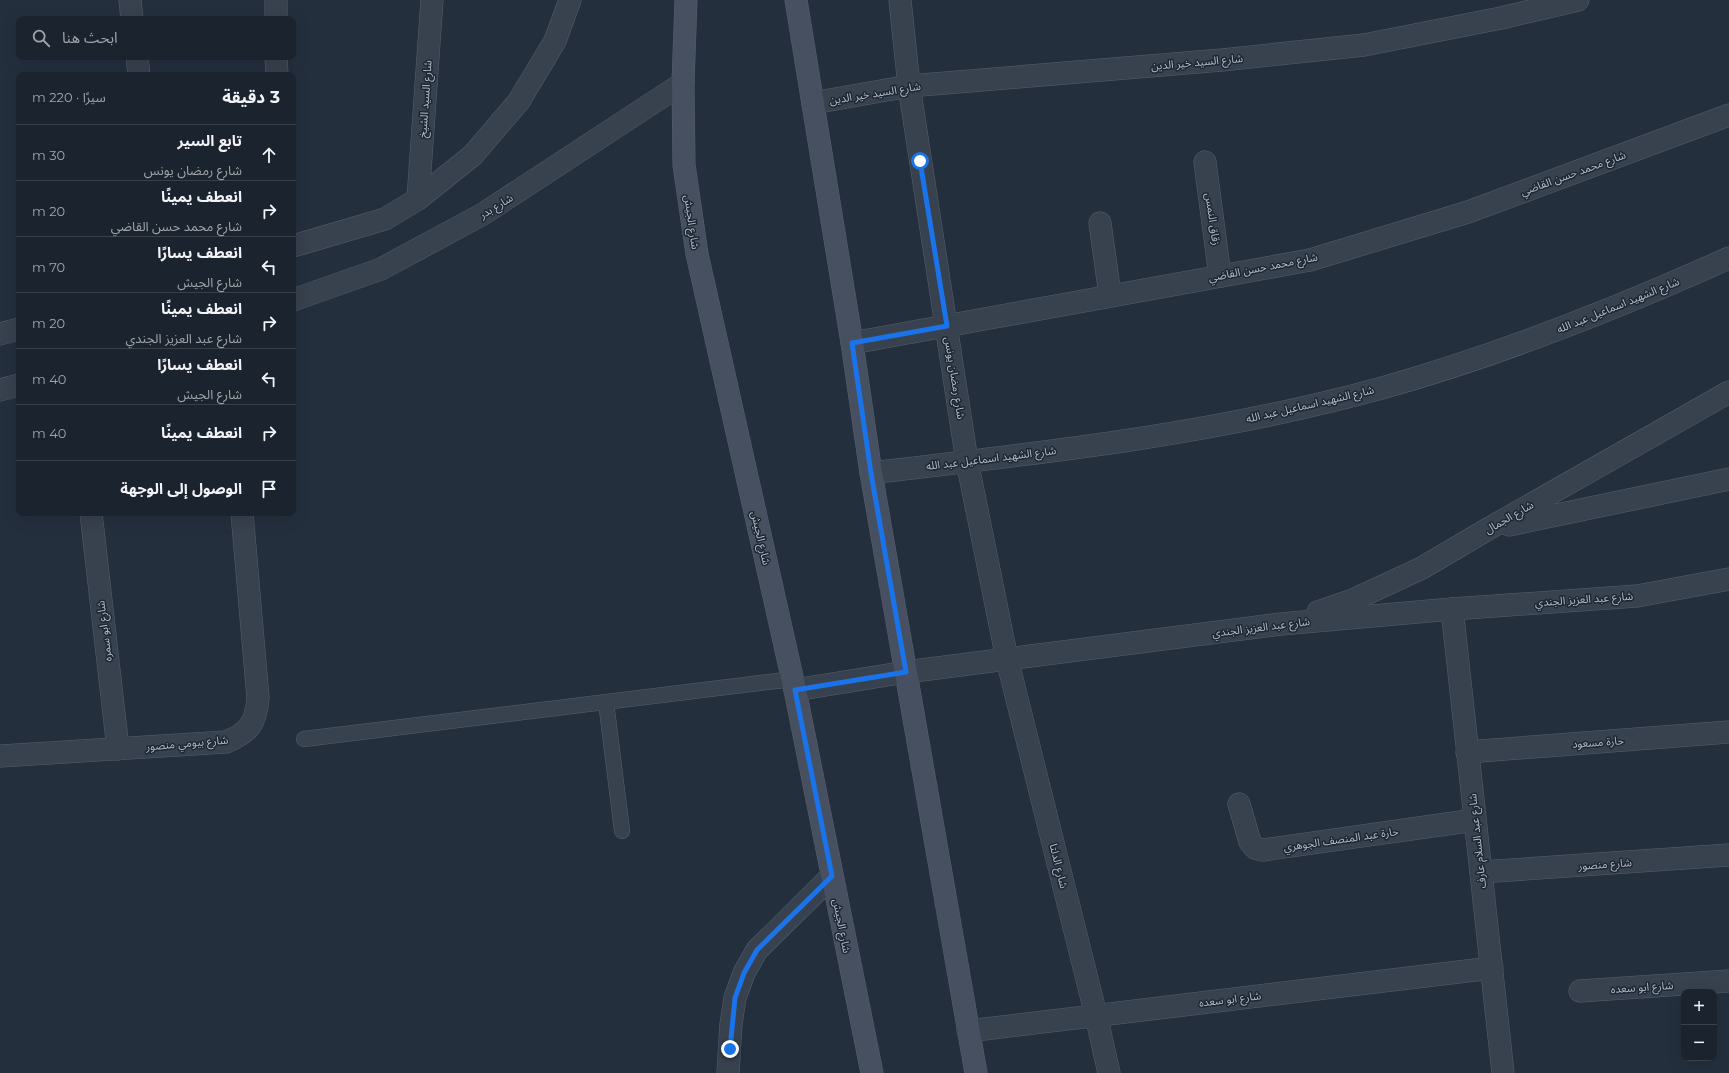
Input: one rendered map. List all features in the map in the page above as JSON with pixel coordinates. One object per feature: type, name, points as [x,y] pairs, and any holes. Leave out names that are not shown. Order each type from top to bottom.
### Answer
[{"type":"main road","name":"شارع الجيش","points":[[686,0],[683,83],[684,165],[697,254],[794,684],[872,1073]]},
{"type":"main road","points":[[796,0],[852,343],[871,473],[976,1073]]},
{"type":"street","points":[[130,0],[132,16]]},
{"type":"street","points":[[276,0],[276,16]]},
{"type":"street","name":"شارع السيد الشيخ","points":[[418,199],[432,0]]},
{"type":"street","points":[[296,245],[385,219],[418,199],[473,155],[519,102],[555,41],[570,0]]},
{"type":"street","name":"شارع رمضان يونس","points":[[900,0],[908,86],[968,461],[1007,659]]},
{"type":"street","name":"شارع السيد خير الدين","points":[[813,103],[908,86],[1222,60],[1364,45],[1501,18],[1578,0]]},
{"type":"street","points":[[137,60],[139,72]]},
{"type":"street","points":[[276,60],[276,72]]},
{"type":"street","name":"شارع بدر","points":[[296,299],[381,269],[483,214],[683,83]]},
{"type":"street","name":"شارع محمد حسن القاضي","points":[[852,343],[1110,295],[1310,260],[1468,212],[1729,115]]},
{"type":"street","name":"زقاق النمس","points":[[1205,162],[1220,276]]},
{"type":"street","points":[[1100,223],[1110,295]]},
{"type":"street","name":"شارع الشهيد اسماعيل عبد الله","points":[[871,473],[1191,430],[1286,411],[1381,388],[1475,360],[1567,327],[1657,291],[1729,258]]},
{"type":"street","points":[[0,334],[16,329]]},
{"type":"street","points":[[0,390],[16,386]]},
{"type":"street","name":"شارع الجمال","points":[[1281,624],[1353,600],[1422,568],[1729,392]]},
{"type":"street","points":[[1488,529],[1729,479]]},
{"type":"street","name":"شارع ابو سمره","points":[[91,516],[118,749]]},
{"type":"street","name":"شارع بيومي منصور","points":[[0,756],[226,742],[240,736],[251,726],[257,713],[258,698],[242,516]]},
{"type":"street","name":"شارع عبد العزيز الجندي","points":[[794,684],[906,672],[1281,624],[1452,609],[1637,596],[1729,579]]},
{"type":"street","name":"شارع عبد السلام عارف","points":[[1452,609],[1503,1073]]},
{"type":"street","name":"شارع الدلتا","points":[[1007,659],[1096,1015],[1109,1073]]},
{"type":"street","name":"حارة مسعود","points":[[1467,752],[1729,732]]},
{"type":"street","name":"حارة عبد المنصف الجوهري","points":[[1240,804],[1250,842],[1255,848],[1263,850],[1475,820]]},
{"type":"street","name":"شارع منصور","points":[[1481,872],[1729,855]]},
{"type":"street","points":[[728,1073],[731,1024],[735,998],[744,973],[757,950],[832,876]]},
{"type":"street","name":"شارع ابو سعده","points":[[968,1031],[1492,968]]},
{"type":"street","name":"شارع ابو سعده","points":[[1580,991],[1729,982]]},
{"type":"lane","points":[[304,739],[606,702],[794,684]]},
{"type":"lane","points":[[606,702],[622,831]]},
{"type":"route","points":[[730,1049],[731,1024],[735,998],[744,973],[757,950],[832,876],[795,690],[906,672],[871,473],[852,343],[947,326],[920,161]]}]
